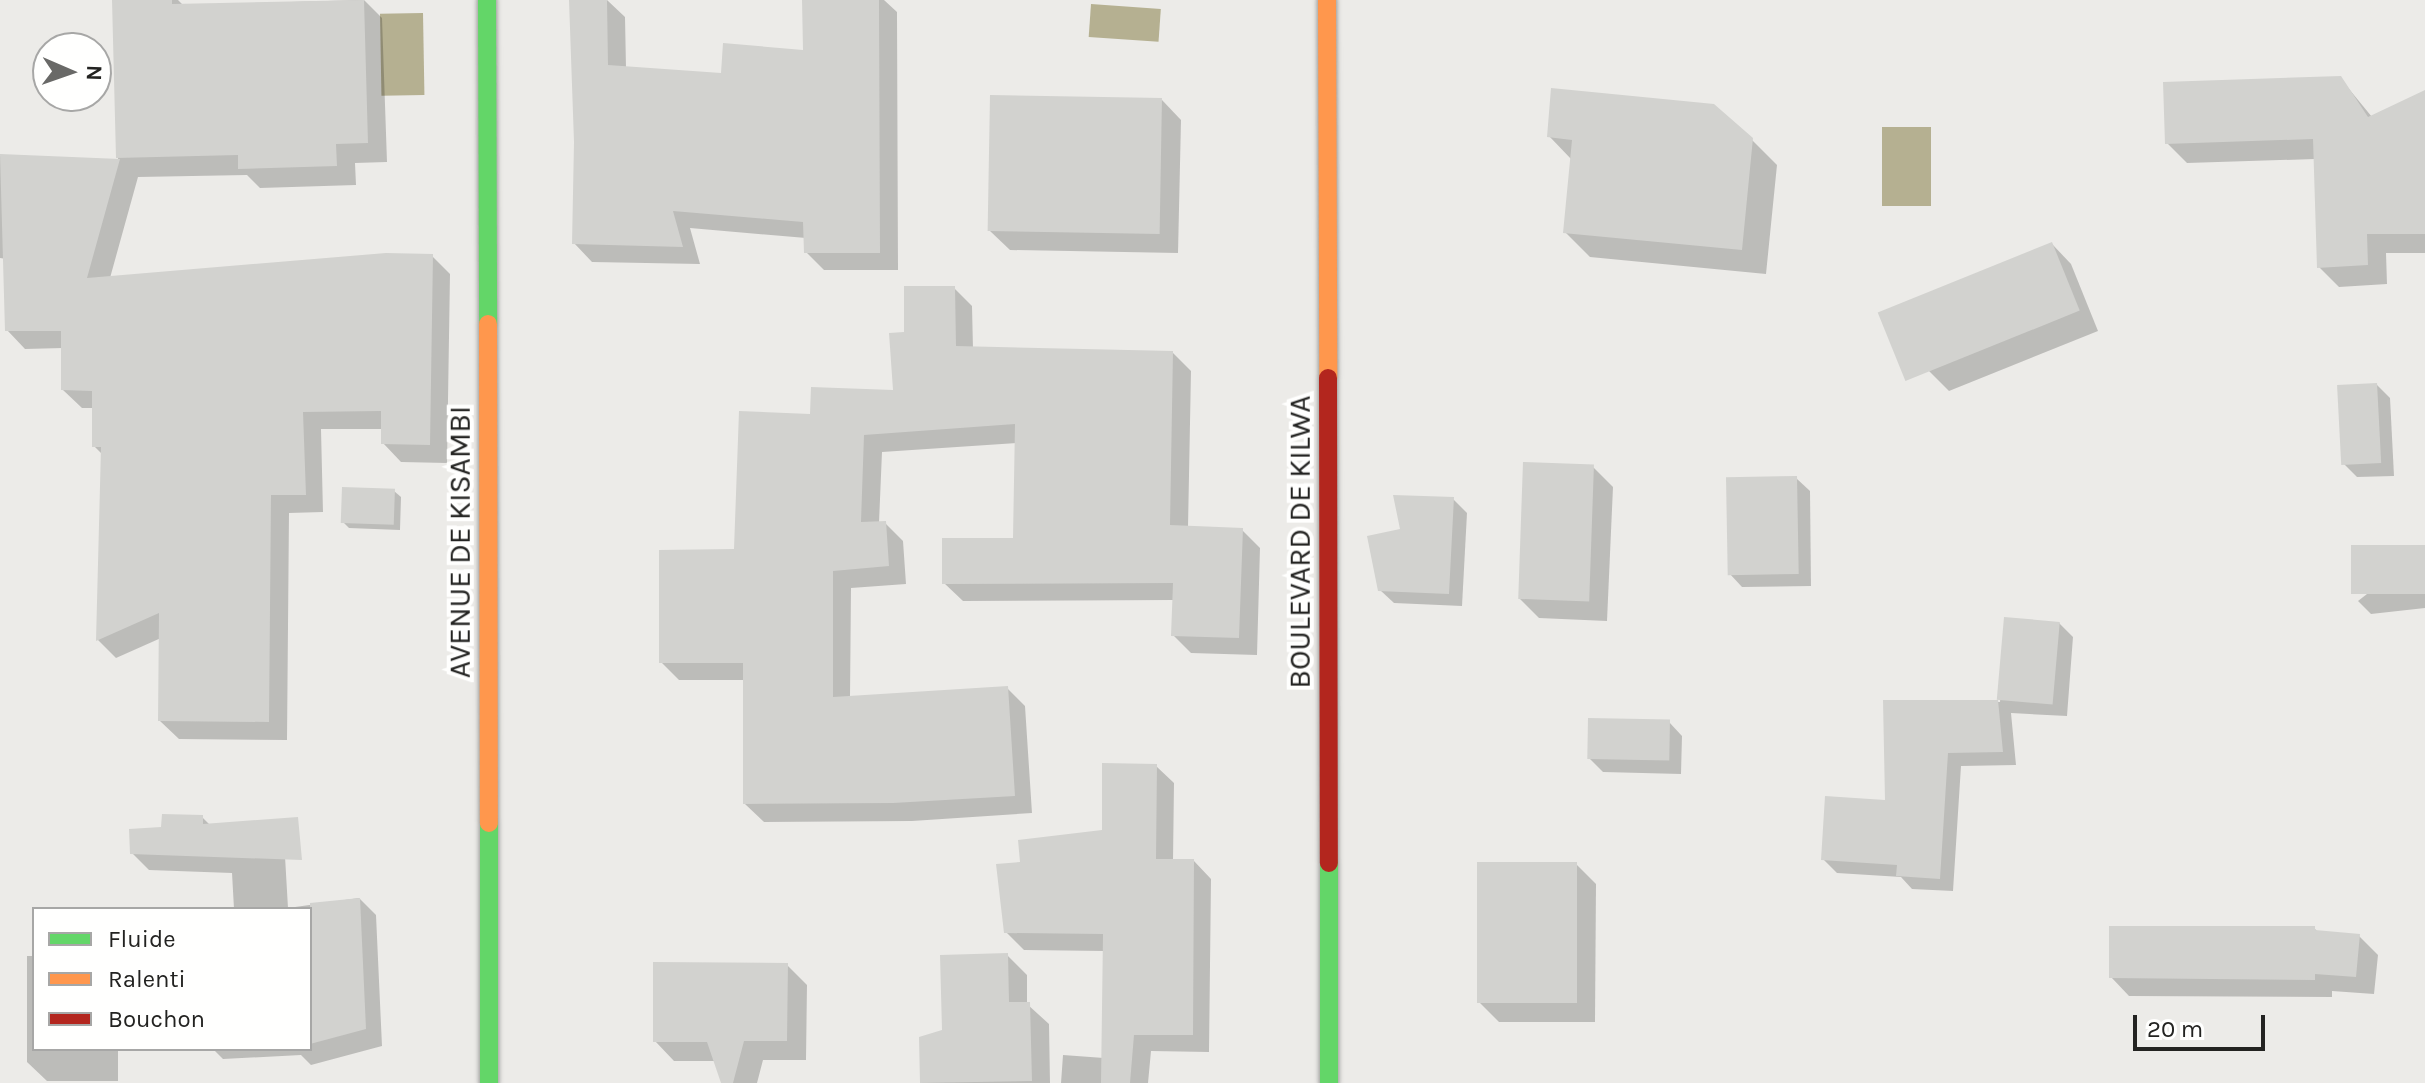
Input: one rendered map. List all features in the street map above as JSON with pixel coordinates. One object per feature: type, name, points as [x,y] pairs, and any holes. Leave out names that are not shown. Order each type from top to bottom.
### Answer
[{"type":"street","name":"AVENUE DE KISAMBI","points":[[487,0],[489,1083]]},
{"type":"street","name":"BOULEVARD DE KILWA","points":[[1327,0],[1329,1083]]},
{"type":"shaded area","points":[[1091,4],[1161,9],[1159,42],[1089,37]]},
{"type":"shaded area","points":[[423,13],[424,95],[381,96],[380,14]]},
{"type":"shaded area","points":[[1882,127],[1931,127],[1931,206],[1882,206]]},
{"type":"building","points":[[112,0],[172,0],[172,4],[364,0],[368,143],[336,144],[337,166],[238,169],[238,155],[116,158]]},
{"type":"building","points":[[569,0],[607,0],[608,65],[721,73],[723,43],[803,50],[802,0],[879,0],[880,253],[804,253],[803,222],[673,211],[683,247],[572,244],[574,142]]},
{"type":"building","points":[[2341,76],[2368,117],[2425,90],[2425,234],[2367,234],[2368,265],[2317,268],[2313,139],[2165,144],[2163,82]]},
{"type":"building","points":[[1551,88],[1714,104],[1753,138],[1742,250],[1563,233],[1572,140],[1547,137]]},
{"type":"building","points":[[990,95],[1162,98],[1160,234],[988,231]]},
{"type":"building","points":[[0,154],[120,159],[87,278],[386,253],[433,254],[430,445],[381,444],[381,411],[303,412],[306,495],[271,495],[269,722],[158,721],[159,613],[96,641],[101,447],[92,447],[92,391],[61,390],[61,331],[5,331]]},
{"type":"building","points":[[2052,242],[2080,311],[1905,381],[1878,312]]},
{"type":"building","points":[[904,286],[955,286],[956,346],[1173,351],[1170,525],[1243,528],[1239,638],[1171,636],[1173,583],[942,584],[942,538],[1013,538],[1015,424],[864,435],[861,522],[886,521],[889,566],[833,571],[833,697],[1008,686],[1015,796],[893,803],[743,804],[743,663],[659,663],[659,550],[734,549],[739,411],[810,414],[811,387],[893,390],[889,333],[904,332]]},
{"type":"building","points":[[2377,383],[2381,463],[2341,465],[2337,385]]},
{"type":"building","points":[[1523,462],[1594,464],[1589,601],[1518,599]]},
{"type":"building","points":[[1797,476],[1799,574],[1728,575],[1726,477]]},
{"type":"building","points":[[342,487],[395,489],[394,525],[341,523]]},
{"type":"building","points":[[1393,495],[1454,497],[1449,594],[1378,591],[1367,536],[1400,529]]},
{"type":"building","points":[[2351,545],[2425,545],[2425,594],[2351,594]]},
{"type":"building","points":[[2004,617],[2060,622],[2053,705],[1997,700]]},
{"type":"building","points":[[1883,700],[1998,700],[2003,752],[1948,753],[1940,879],[1896,876],[1897,865],[1821,860],[1825,796],[1885,800]]},
{"type":"building","points":[[1588,718],[1670,719],[1669,760],[1587,759]]},
{"type":"building","points":[[1102,763],[1157,764],[1156,859],[1194,859],[1193,1035],[1134,1035],[1130,1083],[1101,1083],[1103,934],[1004,933],[996,864],[1020,862],[1018,840],[1102,830]]},
{"type":"building","points":[[162,814],[203,815],[203,824],[298,817],[302,860],[130,854],[129,829],[161,827]]},
{"type":"building","points":[[1477,862],[1577,862],[1577,1003],[1477,1003]]},
{"type":"building","points":[[360,898],[366,1029],[312,1043],[312,907],[310,903]]},
{"type":"building","points":[[2109,926],[2315,926],[2315,930],[2360,934],[2356,977],[2315,974],[2315,980],[2109,978]]},
{"type":"building","points":[[1008,953],[1009,1002],[1030,1002],[1032,1081],[920,1083],[919,1037],[942,1030],[940,955]]},
{"type":"building","points":[[653,962],[788,963],[787,1041],[744,1041],[733,1083],[721,1083],[707,1042],[653,1042]]},
{"type":"traffic: fast","points":[[487,0],[488,324]]},
{"type":"traffic: fast","points":[[489,823],[489,1083]]},
{"type":"traffic: fast","points":[[1329,863],[1329,1083]]},
{"type":"traffic: slow","points":[[1327,0],[1328,378]]},
{"type":"traffic: slow","points":[[488,324],[489,823]]},
{"type":"traffic: jam","points":[[1328,378],[1329,863]]}]
